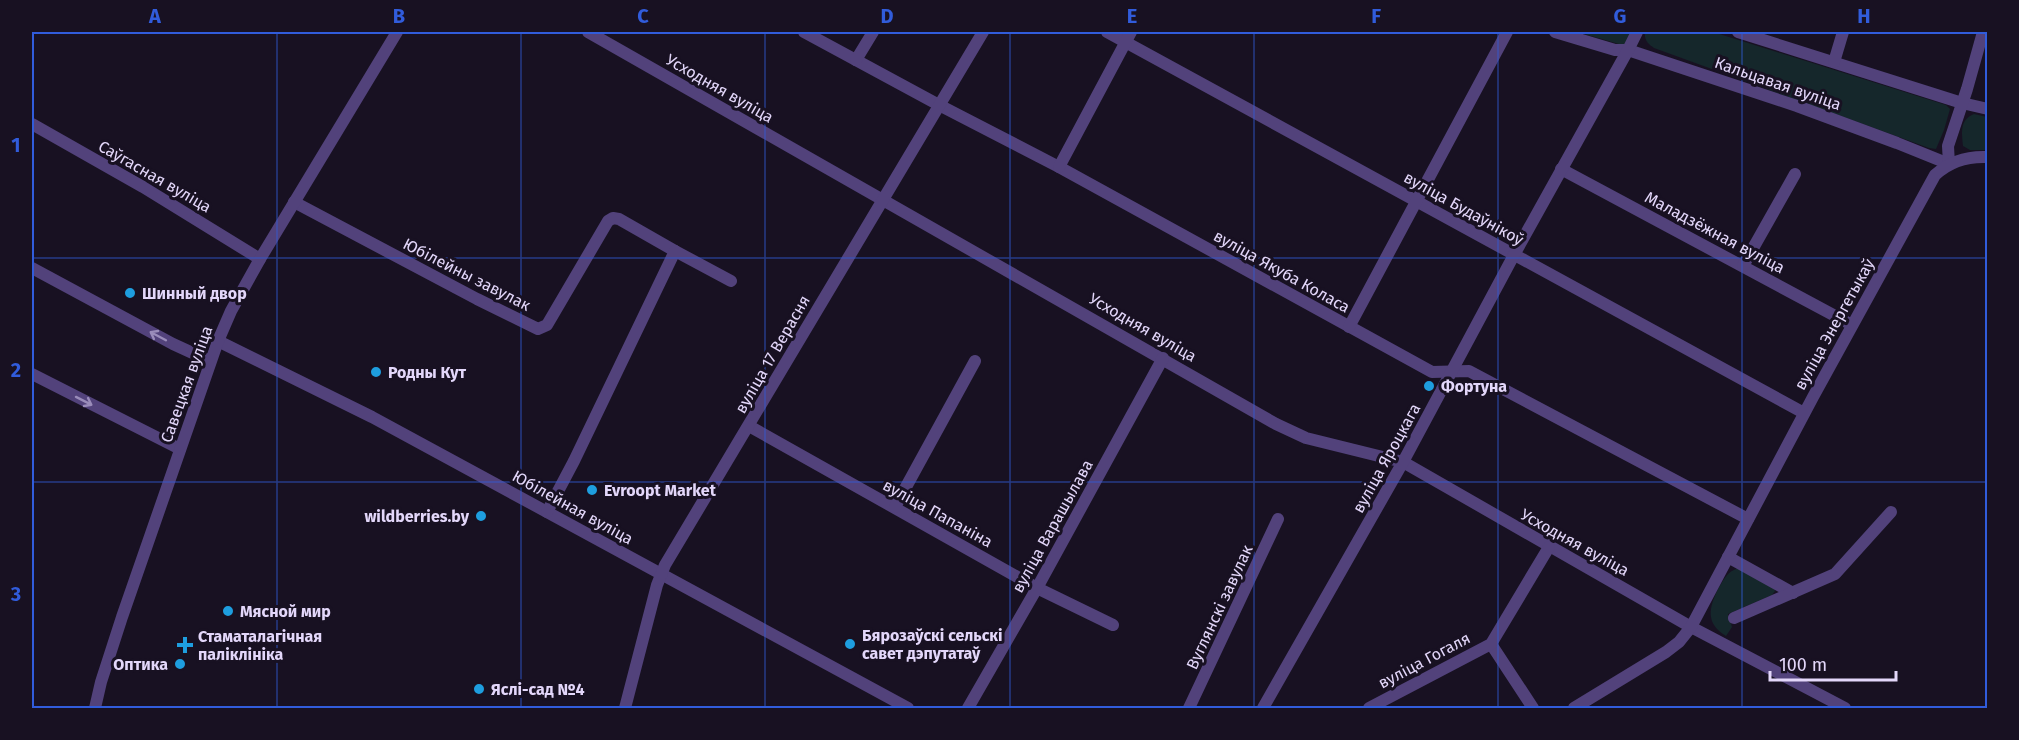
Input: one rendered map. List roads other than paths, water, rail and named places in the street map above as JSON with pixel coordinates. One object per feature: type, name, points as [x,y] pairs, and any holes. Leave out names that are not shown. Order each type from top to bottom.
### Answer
[{"type":"street","name":"Савецкая вуліца","points":[[95,708],[100,682],[210,362],[231,311],[397,32]]},
{"type":"street","name":"Усходняя вуліца","points":[[588,32],[1276,424],[1306,438],[1403,462],[1691,627],[1845,708]]},
{"type":"street","name":"вуліца Якуба Коласа","points":[[804,32],[1059,167],[1432,372],[1469,371],[1748,519]]},
{"type":"street","points":[[856,60],[873,32]]},
{"type":"street","name":"вуліца 17 Верасня","points":[[625,708],[657,585],[665,565],[881,199],[983,32]]},
{"type":"street","name":"вуліца Будаўнікоў","points":[[1107,32],[1128,36],[1514,255],[1804,413]]},
{"type":"street","points":[[1349,327],[1507,32]]},
{"type":"street","name":"Кальцавая вуліца","points":[[1555,32],[1615,50],[1628,50],[1797,106],[1949,164]]},
{"type":"street","name":"вуліца Яроцкага","points":[[1263,708],[1403,462],[1637,32]]},
{"type":"street","points":[[1738,32],[1962,103],[1988,109]]},
{"type":"street","points":[[1834,62],[1843,32]]},
{"type":"street","points":[[1983,32],[1948,146],[1949,164],[1959,159],[1988,157]]},
{"type":"street","points":[[1059,167],[1128,36]]},
{"type":"street","name":"Саўгасная вуліца","points":[[32,124],[143,187],[260,259]]},
{"type":"street","name":"вуліца Энергетыкаў","points":[[1574,708],[1666,652],[1679,642],[1691,627],[1927,187],[1935,175],[1949,164]]},
{"type":"street","name":"Маладзёжная вуліца","points":[[1561,169],[1852,326]]},
{"type":"street","points":[[1743,266],[1795,174]]},
{"type":"street","name":"Юбілейны завулак","points":[[294,202],[538,329],[546,325],[608,221],[614,218],[731,281]]},
{"type":"street","points":[[547,512],[675,251]]},
{"type":"street","points":[[32,268],[210,362]]},
{"type":"street","name":"Юбілейная вуліца","points":[[218,341],[372,417],[909,708]]},
{"type":"street","name":"вуліца Варашылава","points":[[968,708],[1037,588],[1163,358]]},
{"type":"street","points":[[895,507],[975,362]]},
{"type":"street","points":[[32,374],[180,449]]},
{"type":"street","name":"вуліца Папаніна","points":[[749,426],[1037,588],[1113,625]]},
{"type":"street","points":[[1734,618],[1835,574],[1891,512]]},
{"type":"street","name":"Вуглянскі завулак","points":[[1189,708],[1278,519]]},
{"type":"street","name":"вуліца Гогаля","points":[[1369,708],[1491,644],[1549,547]]},
{"type":"street","points":[[1728,557],[1793,592]]},
{"type":"street","points":[[1491,644],[1533,708]]},
{"type":"place","name":"Шинный двор","points":[[130,293]]},
{"type":"place","name":"Родны Кут","points":[[376,372]]},
{"type":"place","name":"Фортуна","points":[[1429,386]]},
{"type":"place","name":"Evroopt Market","points":[[592,490]]},
{"type":"place","name":"wildberries.by","points":[[481,516]]},
{"type":"place","name":"Мясной мир","points":[[228,611]]},
{"type":"place","name":"Бярозаўскі сельскі савет дэпутатаў","points":[[850,644]]},
{"type":"place","name":"Стаматалагічная паліклініка","points":[[185,645]]},
{"type":"place","name":"Оптика","points":[[180,664]]},
{"type":"place","name":"Яслі-сад №4","points":[[479,689]]}]
